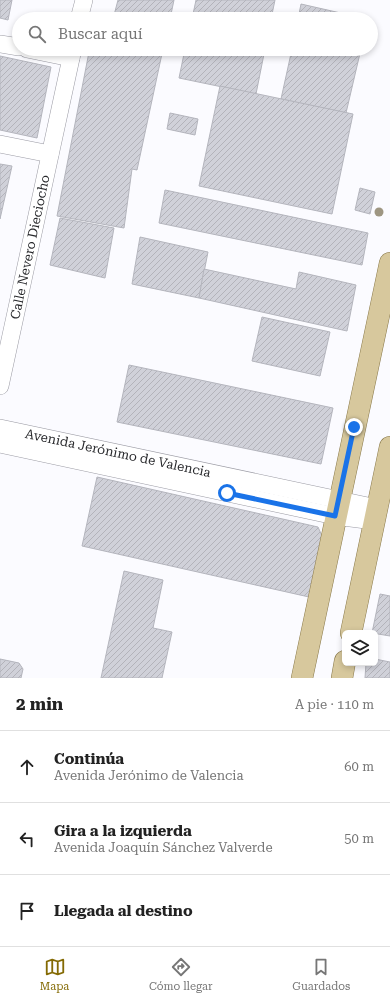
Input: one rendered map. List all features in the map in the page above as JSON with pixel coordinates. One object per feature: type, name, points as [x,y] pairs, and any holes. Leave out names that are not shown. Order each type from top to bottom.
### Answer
[{"type":"main road","points":[[302,678],[390,263]]},
{"type":"main road","points":[[352,630],[375,515],[388,470],[390,447]]},
{"type":"main road","points":[[342,678],[344,666]]},
{"type":"street","points":[[81,12],[84,0]]},
{"type":"street","points":[[0,44],[12,47]]},
{"type":"street","name":"Calle Nevero Dieciocho","points":[[0,386],[71,56]]},
{"type":"street","points":[[0,144],[50,154]]},
{"type":"street","name":"Avenida Jerónimo de Valencia","points":[[0,428],[337,508]]},
{"type":"street","name":"Avenida Jerónimo de Valencia","points":[[0,444],[375,515]]},
{"type":"building","points":[[0,0],[12,0],[8,20],[0,18]]},
{"type":"building","points":[[118,0],[174,0],[171,12],[115,12]]},
{"type":"building","points":[[196,0],[275,0],[272,12],[193,12]]},
{"type":"building","points":[[301,4],[336,12],[299,12]]},
{"type":"building","points":[[0,56],[51,67],[37,138],[0,130]]},
{"type":"building","points":[[88,56],[161,56],[137,170],[132,169],[124,228],[57,216]]},
{"type":"building","points":[[184,56],[264,56],[256,94],[179,78]]},
{"type":"building","points":[[290,56],[359,56],[346,113],[281,99]]},
{"type":"building","points":[[220,86],[353,114],[332,214],[199,186]]},
{"type":"building","points":[[170,113],[198,119],[195,135],[167,129]]},
{"type":"building","points":[[0,164],[12,166],[0,219]]},
{"type":"building","points":[[360,188],[375,192],[370,214],[355,210]]},
{"type":"building","points":[[165,190],[368,233],[362,265],[159,223]]},
{"type":"building","points":[[60,218],[114,228],[105,278],[50,265]]},
{"type":"building","points":[[140,237],[208,252],[199,298],[132,284]]},
{"type":"building","points":[[204,269],[296,289],[299,272],[356,285],[347,331],[199,298]]},
{"type":"building","points":[[262,317],[330,332],[320,376],[252,361]]},
{"type":"building","points":[[129,365],[333,408],[321,464],[117,422]]},
{"type":"building","points":[[97,477],[318,527],[323,538],[309,597],[82,546]]},
{"type":"building","points":[[124,571],[163,580],[153,628],[172,632],[162,678],[101,678]]},
{"type":"building","points":[[380,594],[390,596],[390,636],[378,634],[378,630],[373,630]]},
{"type":"building","points":[[0,659],[19,663],[23,669],[21,678],[0,678]]},
{"type":"building","points":[[378,660],[390,662],[390,678],[365,678],[366,666],[378,666]]},
{"type":"route","points":[[227,493],[335,516],[354,427]]}]
